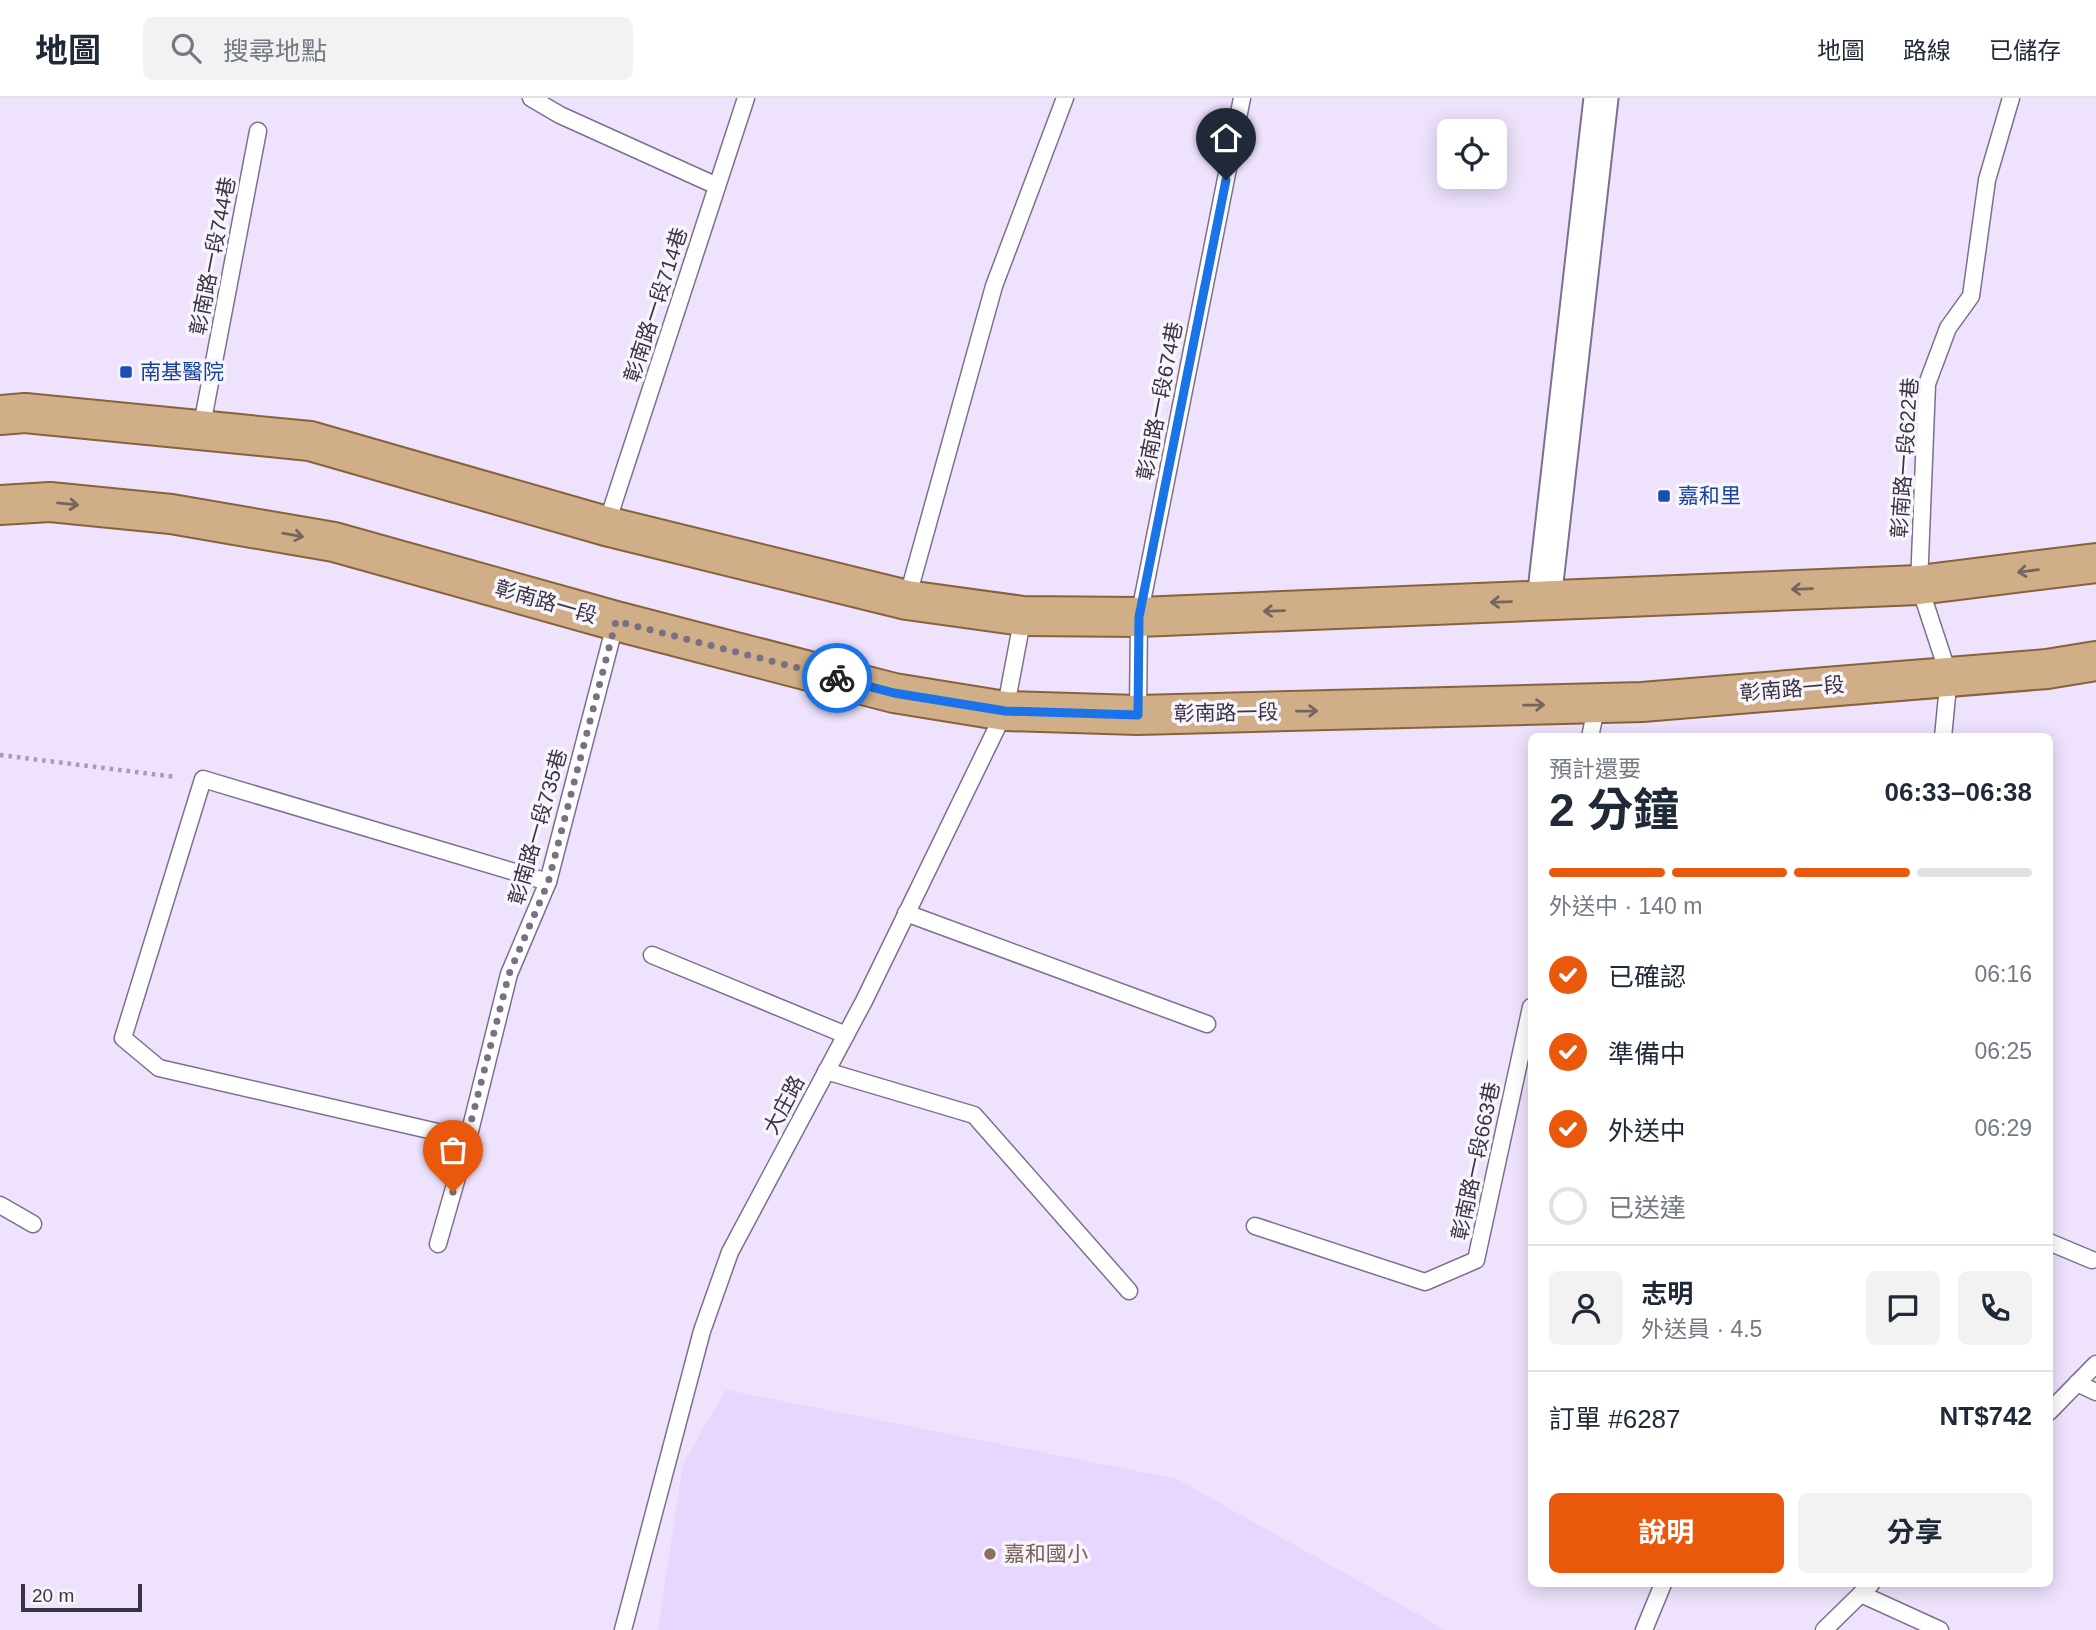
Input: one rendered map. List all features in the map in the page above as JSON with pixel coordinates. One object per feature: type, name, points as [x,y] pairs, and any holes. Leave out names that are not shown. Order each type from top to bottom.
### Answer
[{"type":"main road","points":[[8,409],[310,441],[606,526],[907,600],[1023,616],[1139,617],[1919,584],[2096,563]]},
{"type":"main road","name":"彰南路一段","points":[[0,505],[50,502],[171,514],[334,542],[616,621],[894,693],[1005,711],[1594,720],[1642,702],[2047,669],[2096,661]]},
{"type":"street","points":[[1544,600],[1601,98]]},
{"type":"lane","points":[[531,98],[560,115],[717,186]]},
{"type":"lane","points":[[560,115],[562,98]]},
{"type":"lane","name":"彰南路一段714巷","points":[[606,526],[746,98]]},
{"type":"lane","points":[[907,600],[993,286],[1065,98]]},
{"type":"lane","name":"彰南路一段674巷","points":[[1138,715],[1139,617],[1242,98]]},
{"type":"lane","name":"彰南路一段622巷","points":[[1919,584],[1927,384],[1948,328],[1971,296],[1987,180],[2011,98]]},
{"type":"lane","name":"彰南路一段744巷","points":[[201,430],[258,131]]},
{"type":"lane","points":[[1919,584],[1949,676],[1943,733]]},
{"type":"lane","name":"大庄路","points":[[623,1630],[702,1331],[730,1252],[846,1035],[1005,711],[1023,616]]},
{"type":"lane","name":"彰南路一段735巷","points":[[438,1244],[468,1139],[509,974],[548,883],[616,621]]},
{"type":"lane","points":[[468,1139],[159,1068],[123,1038],[203,779],[548,883]]},
{"type":"lane","points":[[906,913],[1207,1024]]},
{"type":"lane","points":[[653,955],[846,1035]]},
{"type":"lane","name":"彰南路一段663巷","points":[[1255,1226],[1425,1282],[1476,1260],[1528,1021]]},
{"type":"lane","points":[[826,1071],[974,1115],[1129,1291]]},
{"type":"lane","points":[[0,1205],[33,1224]]},
{"type":"lane","points":[[2053,1244],[2092,1260]]},
{"type":"lane","points":[[2053,1408],[2096,1364]]},
{"type":"lane","points":[[2077,1383],[2096,1392]]},
{"type":"lane","points":[[1644,1630],[1662,1587]]},
{"type":"lane","points":[[1824,1630],[1866,1589],[1940,1630]]},
{"type":"path","points":[[0,755],[147,775],[203,779]]},
{"type":"shaded area","name":"嘉和國小","points":[[726,1390],[1177,1479],[1446,1630],[658,1630],[683,1464]]},
{"type":"way so far","points":[[453,1192],[509,974],[548,883],[616,621],[837,678]]},
{"type":"place","name":"南基醫院","points":[[126,372]]},
{"type":"place","name":"嘉和里","points":[[1664,496]]},
{"type":"place","name":"嘉和國小","points":[[990,1554]]},
{"type":"route","points":[[837,678],[894,693],[1005,711],[1138,715],[1139,617],[1226,180]]}]
